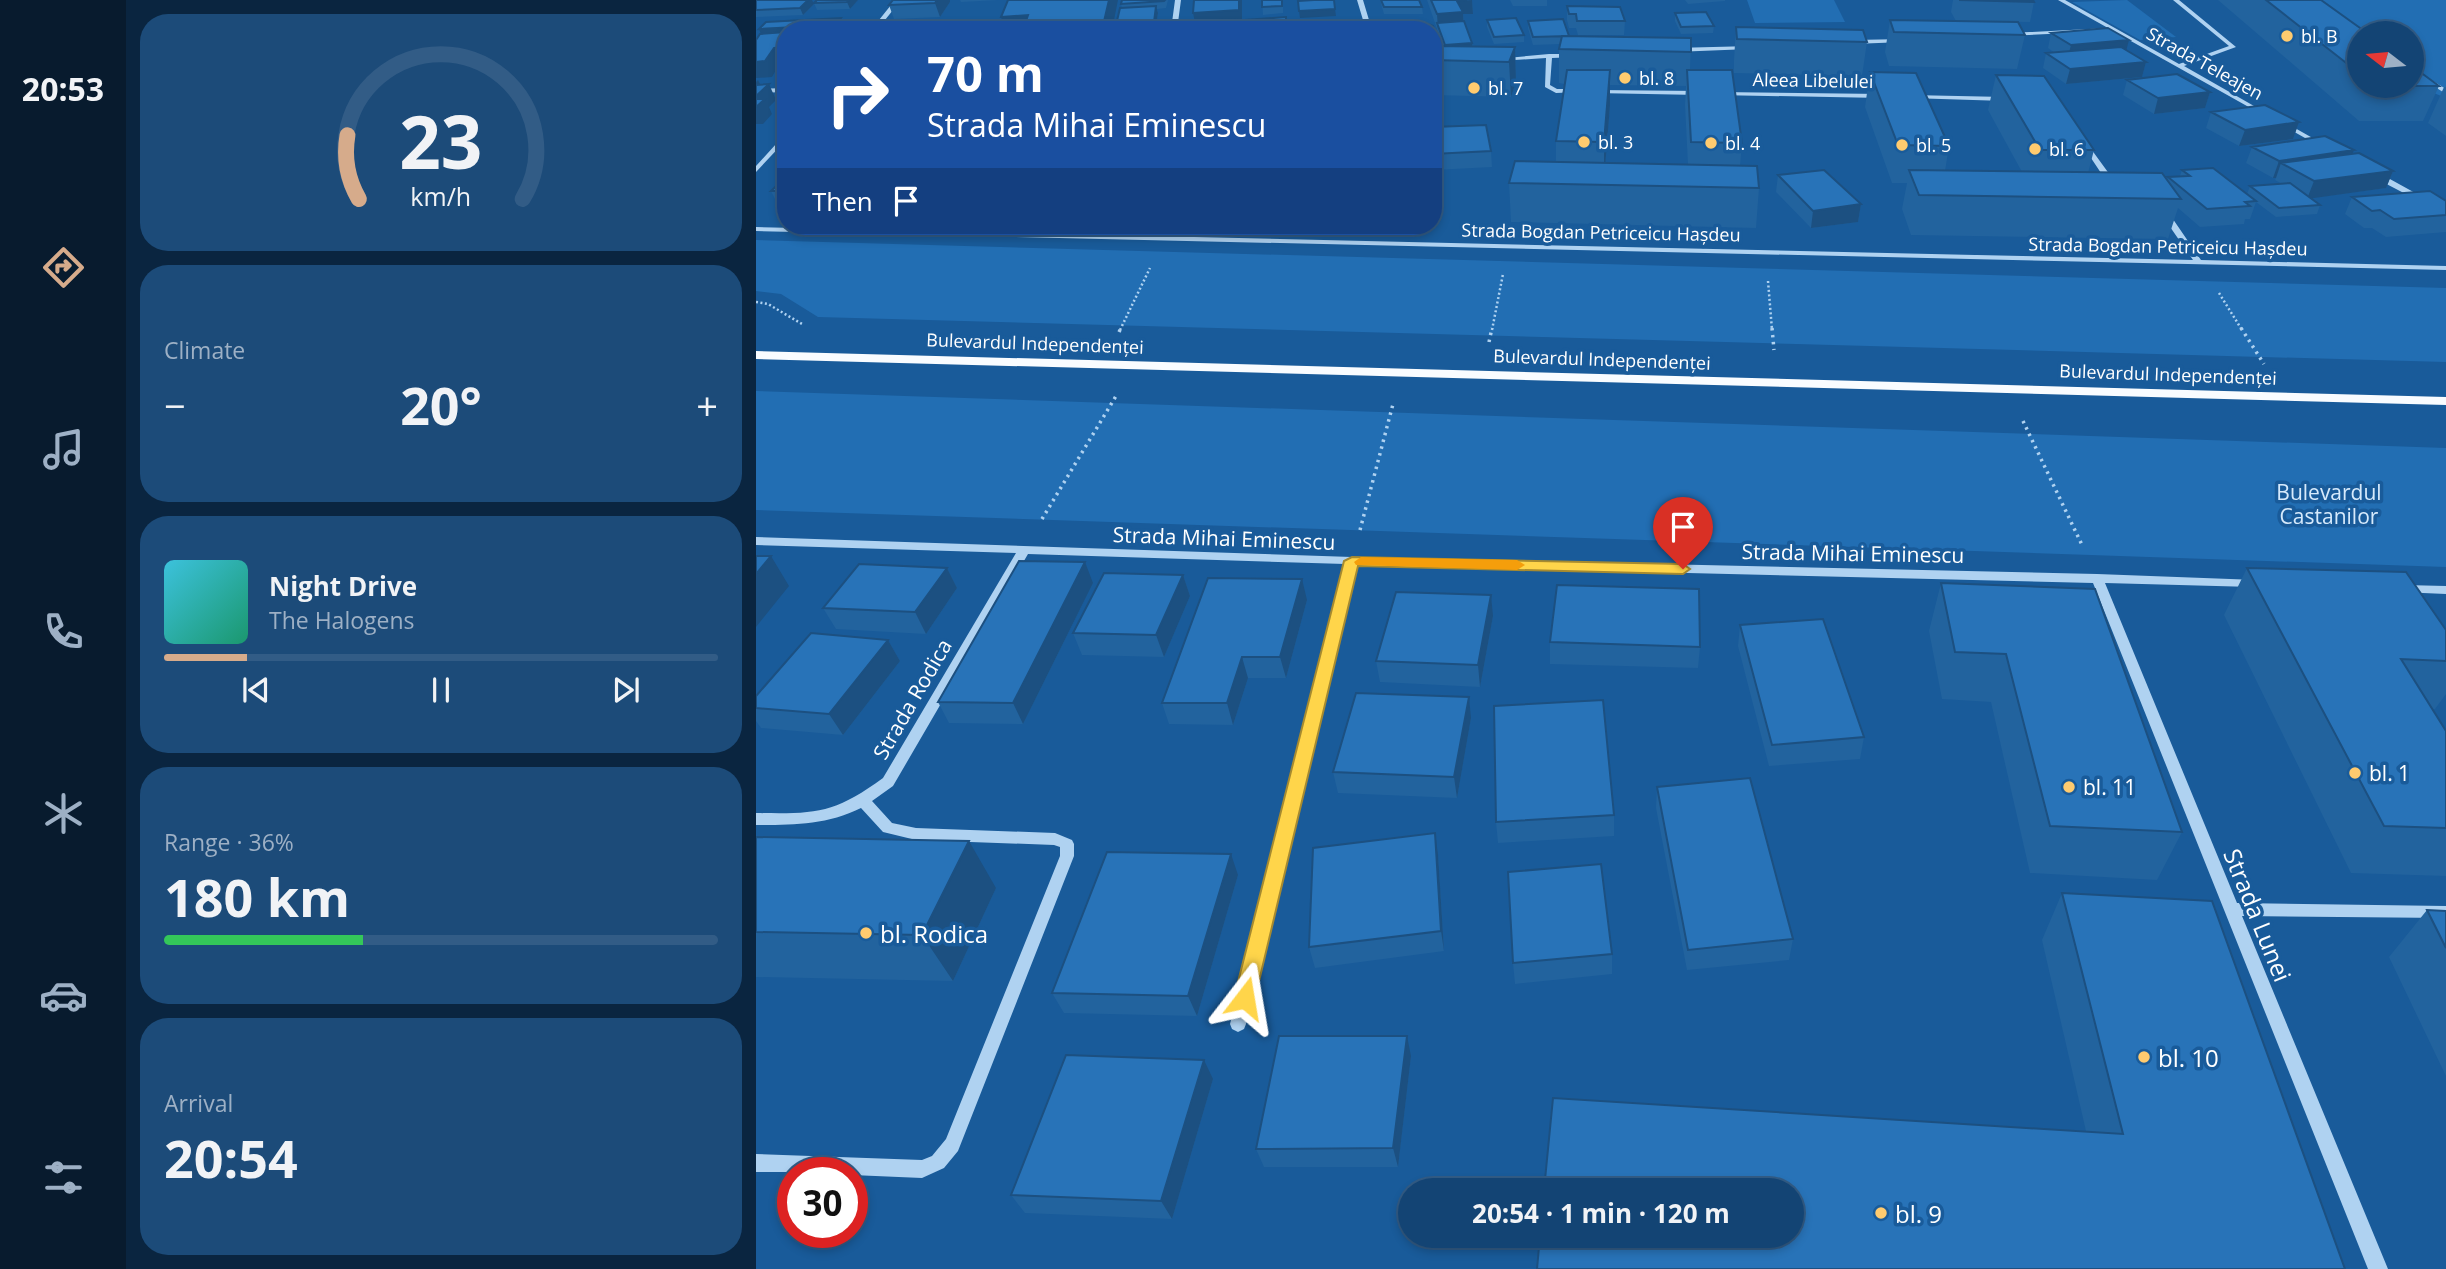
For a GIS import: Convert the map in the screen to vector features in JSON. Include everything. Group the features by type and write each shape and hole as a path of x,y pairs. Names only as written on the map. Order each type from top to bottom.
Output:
{"main road":[{"name":"Bulevardul Independenței","path":"756,355 2446,401"}],"street":[{"path":"881,21 898,0"},
{"path":"1175,21 1178,0"},
{"path":"1360,0 1366,21"},
{"name":"Strada Teleajen","path":"2061,0 2336,153"},
{"path":"2176,0 2233,47 2178,66"},
{"path":"1996,35 2111,30"},
{"path":"1847,42 1915,39"},
{"path":"1671,51 1752,47"},
{"path":"1485,59 1589,54"},
{"name":"Aleea Libelulei","path":"1549,56 1546,86 1556,91 2021,99"},
{"path":"2424,78 2446,92"},
{"path":"756,92 777,91"},
{"path":"2078,135 2117,190"},
{"path":"756,170 777,146"},
{"path":"2373,173 2446,213"},
{"path":"2151,204 2169,216 2199,263"},
{"name":"Strada Bogdan Petriceicu Hașdeu","path":"756,229 777,230"},
{"name":"Strada Bogdan Petriceicu Hașdeu","path":"1001,235 2446,268"},
{"path":"1164,239 1165,235"},
{"name":"Strada Mihai Eminescu","path":"756,541 1352,561 2261,584"},
{"name":"Strada Rodica","path":"756,819 826,818 864,802 888,782 1024,550"},
{"path":"1238,1024 1352,561"},
{"name":"Strada Lunei","path":"2097,578 2378,1269"},
{"path":"2396,589 2446,590"},
{"path":"756,1163 922,1169 938,1162 953,1145 1068,856 1068,844 1055,839 916,834 888,828 864,802"},
{"path":"2231,909 2446,912"}],"path":[{"path":"1119,332 1164,239"},
{"path":"1489,342 1509,246"},
{"path":"1765,252 1774,350"},
{"path":"2199,263 2264,364"},
{"path":"1024,550 1115,396"},
{"path":"1352,561 1393,404"},
{"path":"2024,421 2097,578"}],"green space":[{"path":"1747,0 1834,0 1845,22 1755,23"},
{"path":"2127,0 2176,37 2140,40 2072,2"},
{"path":"2288,0 2446,0 2446,98 2424,89 2424,21 2347,21 2347,27"},
{"path":"756,240 2446,288 2446,362 818,317 781,294 756,291"},
{"name":"Bulevardul Castanilor","path":"756,391 2446,448 2446,567 756,510"}],"building":[{"path":"756,0 808,0 800,8 756,10"},
{"path":"817,0 849,0 814,3"},
{"path":"893,0 937,0 935,3 889,5"},
{"path":"1008,0 1109,0 1104,21 1026,21 1028,15 1001,17"},
{"path":"1122,0 1165,0 1121,4"},
{"path":"1194,0 1239,0 1239,10 1193,13"},
{"path":"1262,0 1282,0 1282,6 1262,7"},
{"path":"1334,0 1335,9 1299,11 1298,1"},
{"path":"1381,0 1419,0 1422,7 1384,7"},
{"path":"1431,0 1467,0 1457,1 1463,12 1437,14"},
{"path":"1959,0 2033,0 2034,2"},
{"path":"2266,0 2321,0 2350,21 2347,21 2347,64"},
{"path":"1156,6 1154,21 1117,21 1120,8"},
{"path":"1567,6 1620,7 1625,21 1577,21 1576,14 1569,14"},
{"path":"1706,12 1714,26 1681,27 1675,13"},
{"path":"1286,17 1286,21 1245,20"},
{"path":"841,18 839,21 785,21"},
{"path":"1516,18 1524,35 1494,37 1487,20"},
{"path":"1236,19 1236,21 1200,21"},
{"path":"1563,19 1569,36 1533,37 1528,21"},
{"path":"1890,20 2018,22 2025,35 1894,32"},
{"path":"777,21 777,28 759,29 766,22"},
{"path":"1464,21 1472,43 1445,45 1442,23"},
{"path":"1736,27 1863,30 1867,42 1737,39"},
{"path":"2108,28 2129,40 2071,45 2051,33"},
{"path":"777,33 777,48 765,61 756,62 756,40 760,34"},
{"path":"1562,36 1691,38 1691,52 1559,49"},
{"path":"1442,46 1515,47 1509,62 1442,60"},
{"path":"2121,47 2146,62 2070,69 2046,53"},
{"path":"1567,70 1610,70 1604,142 1556,141"},
{"path":"1687,70 1732,70 1742,143 1691,142"},
{"path":"1870,72 1916,73 1949,146 1898,145"},
{"path":"2177,74 2210,92 2158,98 2127,80"},
{"path":"1996,75 2044,76 2094,150 2040,150"},
{"path":"2424,75 2439,86 2424,86"},
{"path":"769,84 756,96 756,85"},
{"path":"756,99 765,99 756,107"},
{"path":"2265,105 2299,122 2245,130 2211,112"},
{"path":"1486,125 1491,151 1442,154 1442,127"},
{"path":"2325,136 2354,150 2279,161 2252,147"},
{"path":"2359,153 2393,171 2314,181 2281,163"},
{"path":"1515,161 1757,166 1759,188 1509,183"},
{"path":"2213,168 2256,201 2245,202 2250,206 2207,209 2168,177 2190,176 2182,170"},
{"path":"1824,170 1861,204 1813,211 1778,175"},
{"path":"1909,170 2162,173 2181,199 1919,195"},
{"path":"2290,183 2320,205 2279,208 2250,186"},
{"path":"2430,191 2446,201 2446,215 2394,219 2380,210 2372,211 2352,197"},
{"path":"756,556 771,556 756,574"},
{"path":"1019,561 1085,562 1013,703 938,702"},
{"path":"859,564 947,568 915,612 823,608"},
{"path":"2247,568 2406,572 2446,630 2446,661 2401,659 2446,731 2446,828 2384,826"},
{"path":"1104,573 1183,575 1156,635 1073,633"},
{"path":"1208,578 1302,579 1280,657 1242,657 1227,703 1162,703"},
{"path":"1941,583 2095,589 2182,832 2050,826 2006,654 1955,652"},
{"path":"1557,585 1699,589 1700,647 1550,642"},
{"path":"1396,592 1491,595 1478,665 1376,661"},
{"path":"1823,619 1864,737 1772,745 1740,625"},
{"path":"811,633 888,640 829,714 756,708 756,696"},
{"path":"1356,693 1469,697 1454,777 1333,772"},
{"path":"1603,700 1614,815 1496,822 1494,706"},
{"path":"1750,778 1793,939 1688,950 1657,787"},
{"path":"1435,833 1441,931 1309,947 1313,848"},
{"path":"756,837 969,841 922,935 756,932"},
{"path":"1107,852 1231,854 1188,996 1052,993"},
{"path":"1601,864 1612,954 1513,963 1508,872"},
{"path":"2062,893 2212,901 2345,1269 1537,1269 1539,1248 1804,1248 1804,1178 1545,1178 1553,1098 2123,1134"},
{"path":"2427,910 2446,911 2446,948"},
{"path":"1279,1036 1407,1036 1393,1148 1256,1149"},
{"path":"1066,1055 1204,1060 1161,1201 1011,1195"}],"slow traffic":[{"path":"1361,562 1517,565"}],"place":[{"name":"bl. B","path":"2287,36"},
{"name":"bl. 8","path":"1625,78"},
{"name":"bl. 7","path":"1474,88"},
{"name":"bl. 3","path":"1584,142"},
{"name":"bl. 4","path":"1711,143"},
{"name":"bl. 5","path":"1902,145"},
{"name":"bl. 6","path":"2035,149"},
{"name":"bl. 1","path":"2355,773"},
{"name":"bl. 11","path":"2069,787"},
{"name":"bl. Rodica","path":"866,933"},
{"name":"bl. 10","path":"2144,1057"},
{"name":"bl. 9","path":"1881,1213"}],"route":[{"path":"1245,998 1352,561 1683,569"}]}
